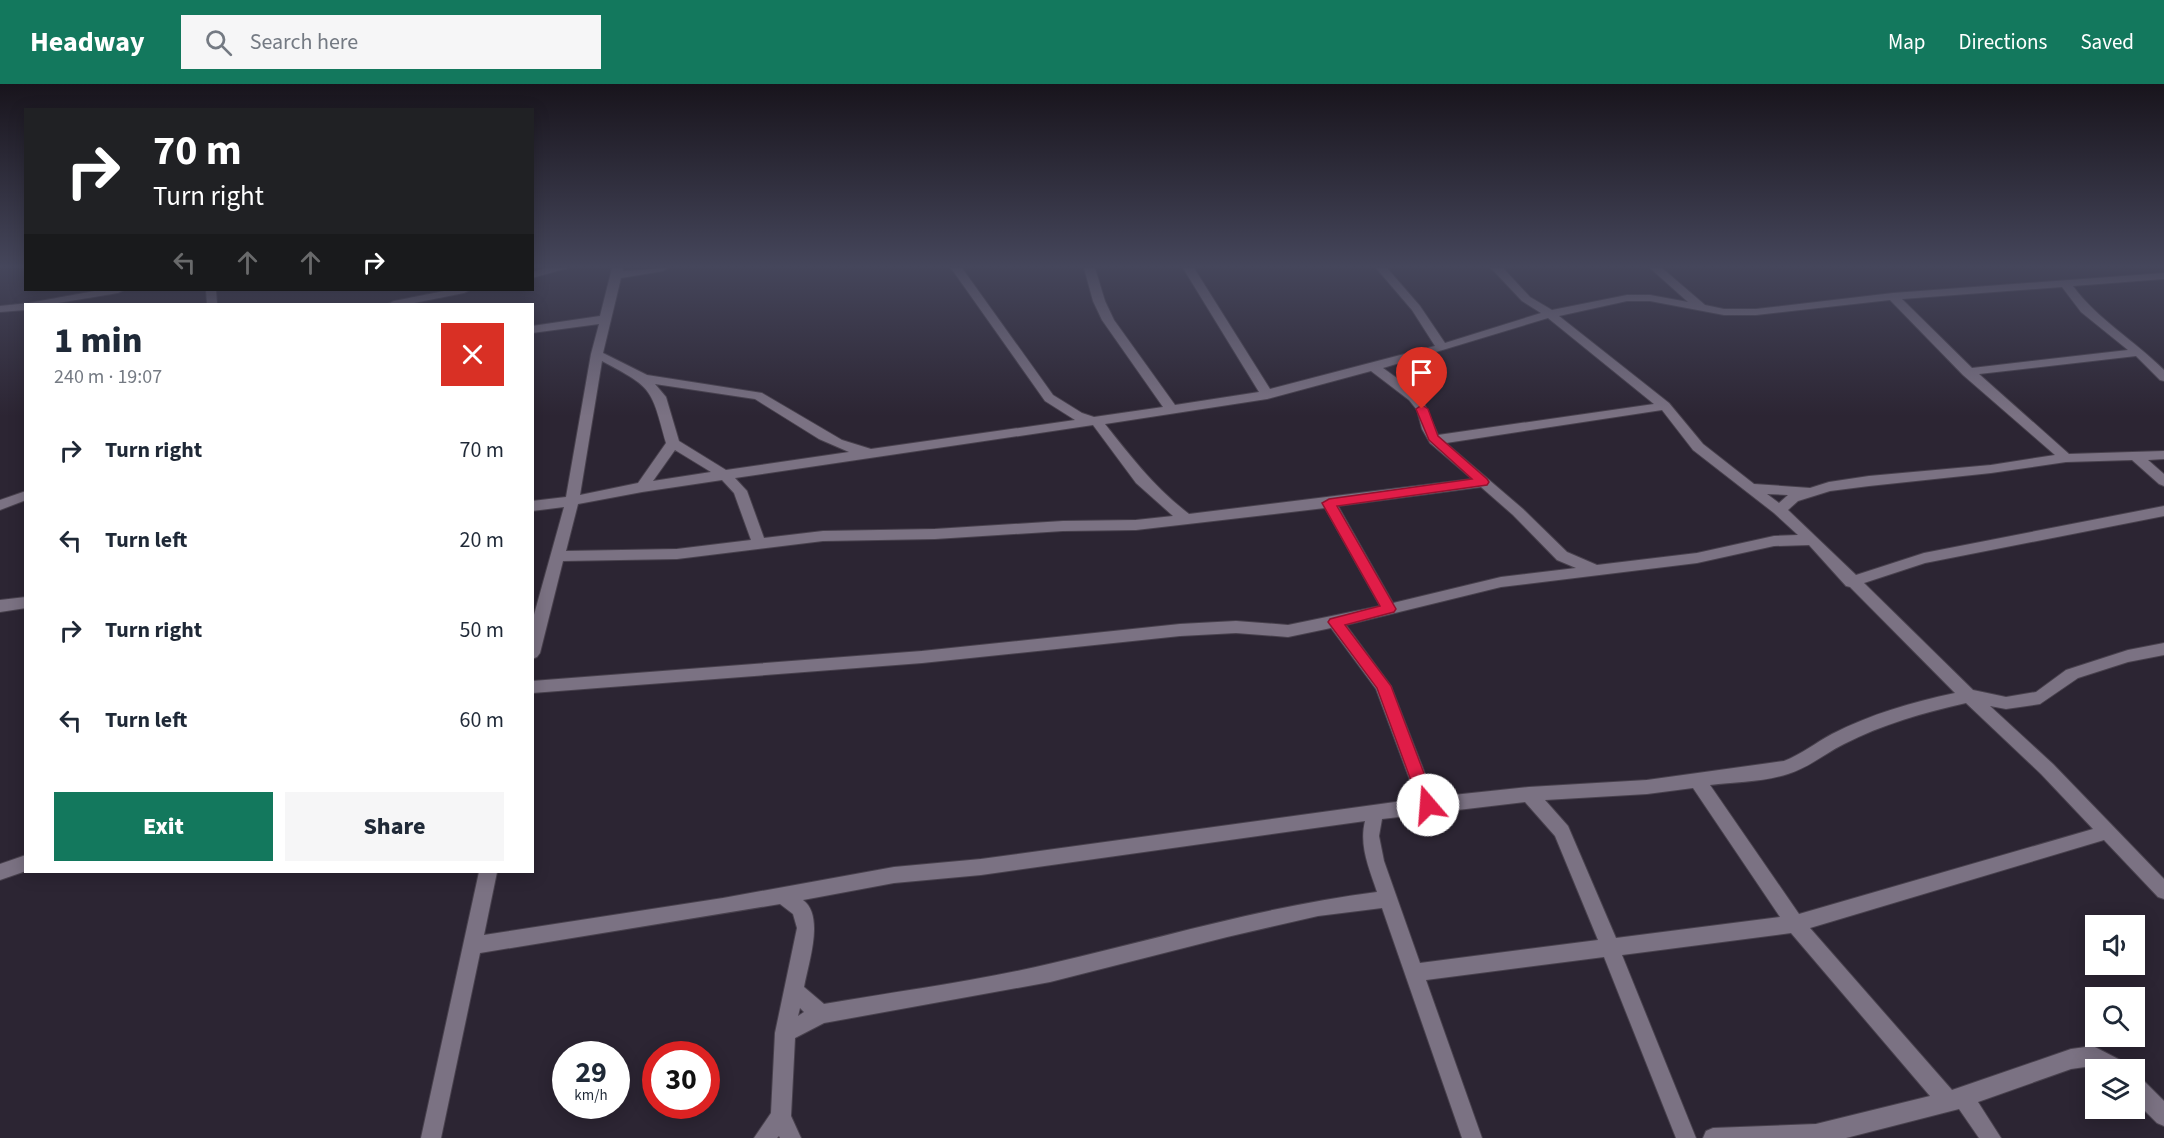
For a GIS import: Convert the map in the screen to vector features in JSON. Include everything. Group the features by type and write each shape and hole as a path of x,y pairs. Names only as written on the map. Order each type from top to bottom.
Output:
{"street":[{"path":"992,317 1050,398 1077,417 1097,422 1141,480 1161,500 1186,519"},
{"path":"1106,317 1172,410"},
{"path":"1219,317 1267,394"},
{"path":"1422,317 1442,347"},
{"path":"534,506 572,501 642,487 1097,422 1267,394 1373,367 1540,317"},
{"path":"1554,317 1665,406 1698,447 1779,510 1812,540 1851,582 1947,676 2047,769 2164,891"},
{"path":"1914,317 1967,372 2066,458"},
{"path":"2094,317 2139,352 2164,377"},
{"path":"534,330 606,319 597,354 572,501 534,646"},
{"path":"1967,372 2139,352"},
{"path":"597,354 644,378 758,396 775,403 840,445 875,453"},
{"path":"1373,367 1414,399 1422,409 1429,431 1435,440 1518,512 1562,556 1599,571"},
{"path":"644,378 660,397 673,442 726,476 743,496 759,543"},
{"path":"1435,440 1665,406"},
{"path":"642,487 673,442"},
{"path":"2134,455 2164,481"},
{"path":"1779,510 1793,498 1869,481 1991,469 2066,458 2164,455"},
{"path":"558,556 677,554 823,536 934,534 1125,525 1329,503 1483,482"},
{"path":"1749,488 1813,492"},
{"path":"0,505 24,496"},
{"path":"1329,503 1389,609"},
{"path":"1851,582 1924,558 2164,511"},
{"path":"534,687 922,657 1180,630 1236,627 1288,631 1501,582 1697,558 1774,541 1812,540"},
{"path":"0,606 24,602"},
{"path":"1335,622 1383,686 1428,805"},
{"path":"473,945 783,896 894,875 981,867 1428,805 1529,794 1647,787 1785,768 1810,758 1836,740 1882,719 1919,707 1970,696 2006,703 2040,698 2072,674 2128,656 2164,649"},
{"path":"1698,781 1795,924 1991,1138"},
{"path":"1529,794 1562,831 1596,907 1686,1138"},
{"path":"1376,813 1370,836 1387,899 1472,1138"},
{"path":"1413,973 1795,924 2107,832"},
{"path":"0,872 24,864"},
{"path":"431,1138 488,873"},
{"path":"783,896 801,909 806,928 785,1033 781,1117 791,1138"},
{"path":"785,1033 821,1014 1050,973 1227,928 1318,908 1387,899"},
{"path":"793,990 821,1014"},
{"path":"1713,1138 1817,1136 1955,1099 2071,1059 2094,1056 2099,1059"},
{"path":"2145,1096 2164,1116"},
{"path":"764,1138 781,1117"}],"route":[{"path":"1422,409 1433,438 1483,482 1329,503 1389,609 1335,622 1383,686 1428,805"}]}
